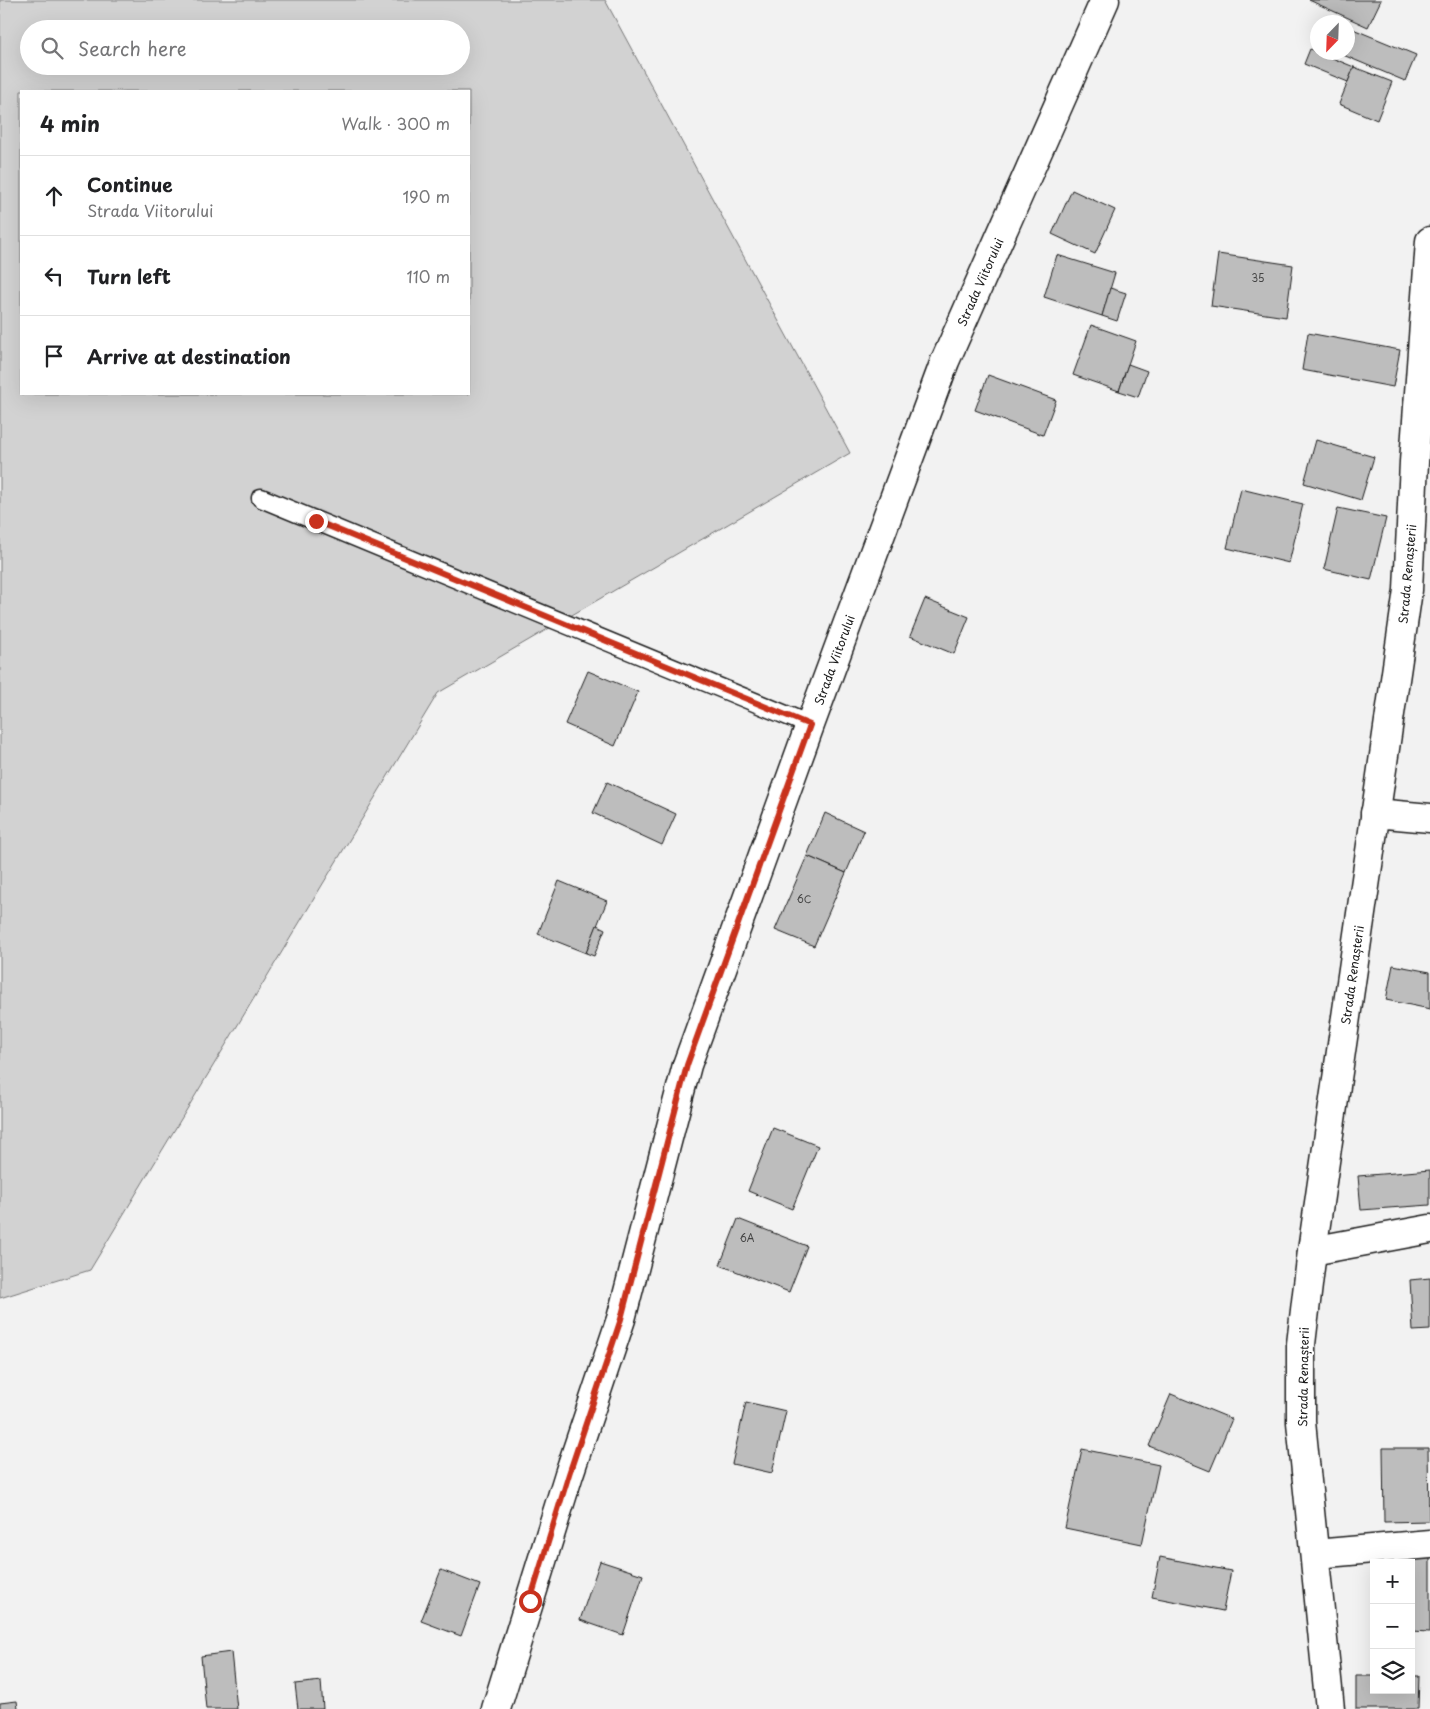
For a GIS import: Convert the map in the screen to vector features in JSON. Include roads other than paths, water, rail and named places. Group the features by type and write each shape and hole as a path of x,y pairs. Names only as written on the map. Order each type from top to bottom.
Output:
{"street":[{"name":"Strada Viitorului","path":"496,1709 569,1474 621,1319 687,1065 810,725 945,361 1105,0"},
{"name":"Strada Renașterii","path":"1330,1709 1301,1422 1301,1344 1312,1251 1408,590 1414,462 1430,241"},
{"path":"1375,813 1430,818"},
{"path":"1312,1251 1430,1229"},
{"path":"1315,1554 1430,1544"}],"lane":[{"path":"261,498 810,725"}]}
